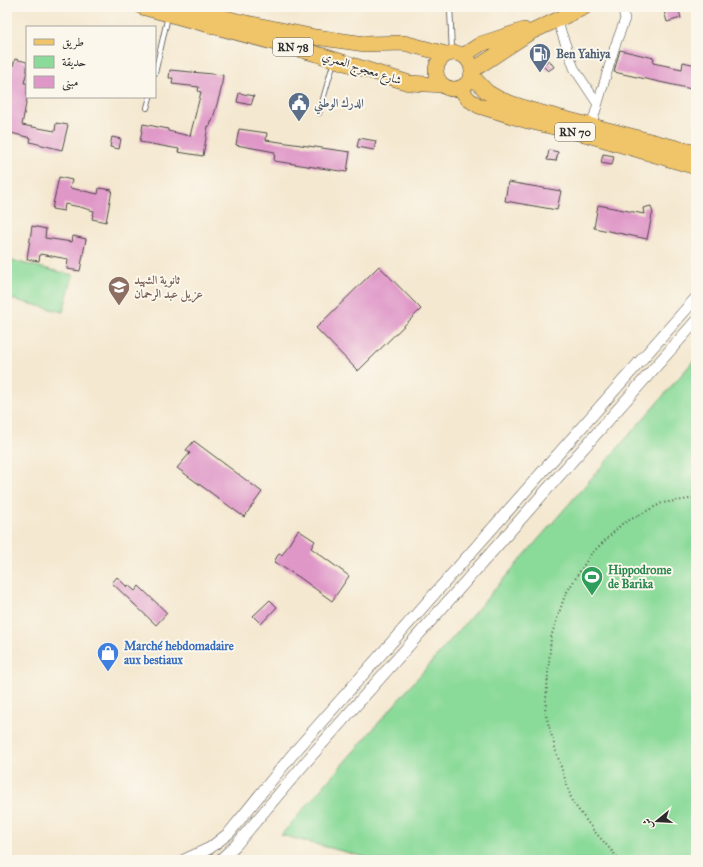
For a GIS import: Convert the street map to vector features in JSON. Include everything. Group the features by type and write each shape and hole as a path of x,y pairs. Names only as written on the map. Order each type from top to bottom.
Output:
{"main road":[{"name":"شارع معجوج العمري","path":"142,7 334,59 409,83 443,85"},
{"name":"شارع معجوج العمري","path":"185,7 237,21 315,37 365,44 404,43 454,54"},
{"path":"557,20 441,57 436,69 436,75 443,85 454,89 465,86 472,73 529,33 557,20 580,8"},
{"path":"454,54 469,59 472,64 472,73"},
{"name":"RN 70","path":"472,73 487,92 499,99 696,167"},
{"name":"RN 70","path":"460,88 468,99 479,106 528,121 589,130 696,153"}],"street":[{"path":"589,130 625,19 622,7"},
{"path":"557,20 574,68 597,103"},
{"path":"184,860 210,848 228,833 292,755 696,298"},
{"path":"220,860 236,845 310,757 696,321"}],"lane":[{"path":"450,7 454,54"},
{"path":"156,68 168,14"},
{"path":"319,113 334,59"},
{"path":"147,108 150,98"}],"path":[{"path":"620,860 594,831 572,801 556,751 545,712 551,637 565,595 591,554 622,524 662,503 696,498"}],"green space":[{"path":"9,260 73,275 63,312 7,298 7,267"},
{"name":"Hippodrome de Barika","path":"696,358 696,860 376,860 281,835"}],"building":[{"path":"663,7 678,7 681,18 667,22"},
{"path":"620,50 654,58 653,63 682,69 683,62 696,65 696,90 614,72"},
{"path":"15,59 26,62 26,75 24,83 26,83 27,98 22,125 55,131 56,123 68,125 62,150 30,142 31,138 7,132 7,114 10,99 7,99 7,87"},
{"path":"549,60 554,67 548,71 542,65"},
{"path":"170,70 223,75 221,90 212,122 210,126 208,126 203,156 178,152 179,149 140,142 143,124 168,129 168,131 190,136 201,92 198,91 199,87 172,84 173,78 169,78"},
{"path":"239,93 254,96 251,105 237,102"},
{"path":"239,129 267,133 266,140 350,152 347,172 274,161 275,152 236,145"},
{"path":"112,137 121,139 119,149 110,147"},
{"path":"359,138 376,141 374,150 357,147"},
{"path":"549,150 558,152 556,161 547,160"},
{"path":"603,154 614,156 612,165 601,163"},
{"path":"59,177 72,180 70,188 98,194 99,188 112,190 106,222 92,219 94,211 80,207 65,204 64,211 52,209"},
{"path":"508,182 561,191 557,210 505,201"},
{"path":"598,205 644,214 643,208 651,206 653,214 647,239 594,228"},
{"path":"32,226 46,229 45,238 72,242 73,236 86,239 80,271 67,269 68,259 40,254 39,261 27,259"},
{"path":"379,266 421,309 358,371 316,328"},
{"path":"194,441 262,492 244,517 177,468 190,453 186,450"},
{"path":"298,530 315,541 311,548 349,576 332,601 299,577 274,562 279,553 282,555"},
{"path":"117,577 127,587 128,585 135,591 139,586 167,613 156,625 112,583"},
{"path":"270,600 277,607 261,624 253,616"}],"place":[{"name":"Ben Yahiya","path":"540,74"},
{"name":"الدرك الوطني","path":"299,122"},
{"name":"ثانوية الشهيد عزيل عبد الرحمان","path":"119,306"},
{"name":"Hippodrome de Barika","path":"592,596"},
{"name":"Marché hebdomadaire aux bestiaux","path":"108,672"}]}
